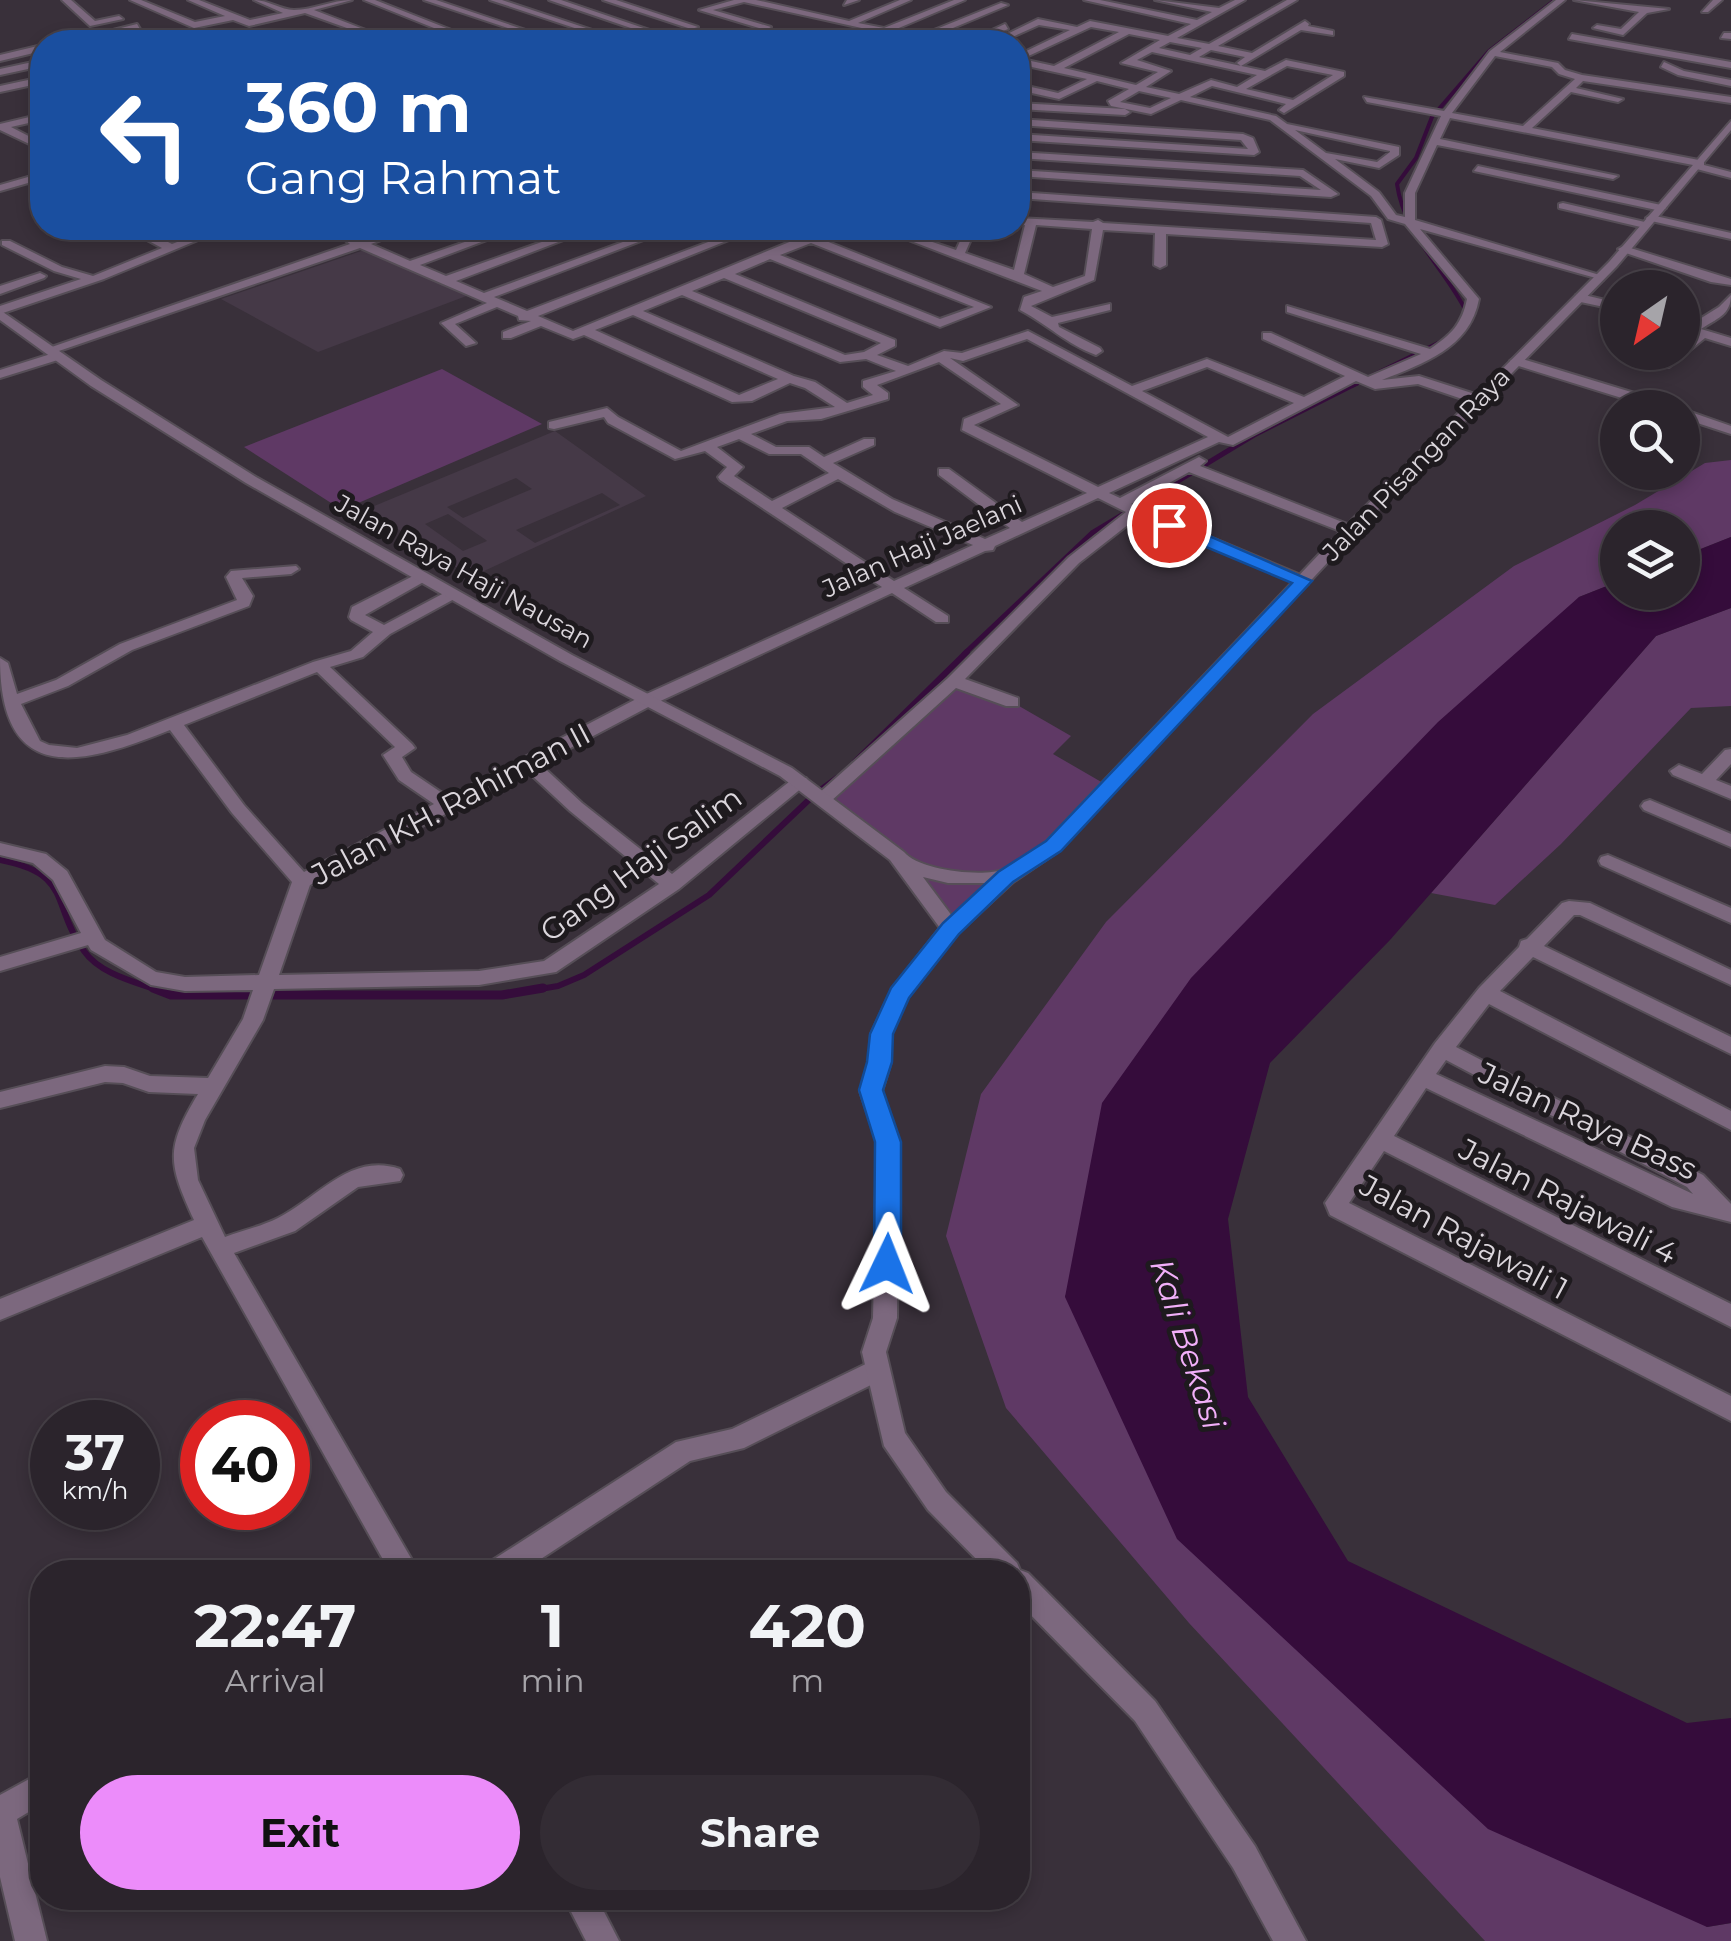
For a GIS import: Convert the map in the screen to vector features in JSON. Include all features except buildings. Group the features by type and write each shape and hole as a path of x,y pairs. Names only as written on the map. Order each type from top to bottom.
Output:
{"street":[{"path":"69,0 94,8"},
{"path":"69,0 93,24 122,18 108,12"},
{"path":"134,0 194,26 234,17"},
{"path":"192,0 252,23 348,0"},
{"path":"258,0 292,14"},
{"path":"368,0 443,30"},
{"path":"428,0 518,30"},
{"path":"494,0 586,30"},
{"path":"553,0 645,30"},
{"path":"495,23 580,0"},
{"path":"607,0 694,27 684,30"},
{"path":"759,30 767,26 703,10 744,0 878,30"},
{"path":"784,8 804,0"},
{"path":"867,0 894,6"},
{"path":"850,24 907,0"},
{"path":"893,30 961,0"},
{"path":"1088,0 1198,23"},
{"path":"1159,0 1220,12"},
{"path":"1030,89 1059,96 1239,0 1300,12"},
{"path":"1192,58 1293,0"},
{"path":"1370,381 1464,332 1473,299 1410,224 1410,193 1445,116 1461,101 1481,68 1493,53 1561,0"},
{"path":"1578,0 1609,2 1645,11 1665,9"},
{"path":"1705,10 1718,0"},
{"path":"1578,31 1609,2"},
{"path":"388,8 404,4"},
{"path":"943,30 1004,4"},
{"path":"308,11 360,30"},
{"path":"1562,29 1615,38 1645,11"},
{"path":"998,30 1040,12"},
{"path":"1021,30 1038,22 1076,29"},
{"path":"1030,54 1090,24 1210,47 1282,55"},
{"path":"1532,24 1547,27"},
{"path":"1268,72 1241,63 1302,26 1330,33"},
{"path":"127,30 137,28"},
{"path":"1030,81 1130,30"},
{"path":"1578,31 1731,65"},
{"path":"1280,38 1294,41"},
{"path":"1152,49 1268,72"},
{"path":"0,58 30,51"},
{"path":"1493,53 1555,65 1562,72 1581,78 1731,100"},
{"path":"1129,61 1166,71 1110,102 1150,111 1211,83 1240,88 1289,63 1341,74 1273,118 1245,131 1196,121"},
{"path":"1030,63 1273,118 1375,194 1392,216 1599,278"},
{"path":"0,72 30,65"},
{"path":"1664,65 1681,73 1731,83"},
{"path":"1481,68 1493,70"},
{"path":"1192,76 1292,103"},
{"path":"1522,131 1581,78"},
{"path":"0,89 30,83"},
{"path":"1567,89 1618,100"},
{"path":"1367,100 1699,164 1731,175"},
{"path":"1030,107 1150,114"},
{"path":"1210,114 1223,108"},
{"path":"1077,200 1088,178 1089,159 1102,127 1104,110"},
{"path":"2,127 30,120"},
{"path":"1030,123 1243,137 1250,140 1254,152 1030,138"},
{"path":"1285,125 1395,152 1380,165 1322,154"},
{"path":"2,127 30,142"},
{"name":"Jalan Pisangan Raya","path":"995,1560 937,1501 893,1438 876,1370 874,1352 885,1318 889,1172 888,1142 871,1090 880,1062 882,1034 899,994 998,877 1053,846 1110,787 1118,772 1350,530 1580,298 1729,128"},
{"path":"1433,140 1614,176"},
{"path":"1030,156 1303,173 1333,194 1030,174"},
{"path":"1478,169 1731,236"},
{"path":"0,188 30,179"},
{"path":"1375,194 1410,193"},
{"path":"1030,196 1373,220 1380,223 1382,244 1098,224 1031,222 1030,226"},
{"path":"1563,206 1652,217"},
{"path":"1098,224 1090,278 1024,305 1051,320 1106,307"},
{"path":"1160,228 1160,265"},
{"path":"155,240 169,247"},
{"path":"0,312 189,240"},
{"path":"0,374 49,350 360,240"},
{"path":"355,242 363,240"},
{"path":"408,266 481,240"},
{"path":"444,282 558,240"},
{"path":"470,343 446,324 487,301 640,240"},
{"path":"523,317 723,240"},
{"path":"355,242 569,335 803,240"},
{"path":"769,255 940,324 985,306 813,240"},
{"path":"925,240 1052,291"},
{"path":"959,255 965,240"},
{"path":"1018,275 1027,240"},
{"path":"6,243 58,269 92,279"},
{"path":"1624,249 1731,282"},
{"path":"682,291 844,359 867,355 891,343 724,274"},
{"path":"0,290 40,276"},
{"path":"1580,298 1600,303"},
{"path":"1700,325 1728,308"},
{"path":"1291,309 1430,353"},
{"path":"633,310 790,379 810,384 844,407"},
{"name":"Jalan Raya Haji Nausan","path":"0,312 49,350 251,480 451,594 800,782 905,866 951,928"},
{"path":"1051,320 1054,330 1096,351"},
{"path":"507,336 536,323"},
{"path":"586,330 736,399 790,379"},
{"path":"1700,332 1731,342"},
{"path":"554,426 607,412 613,420 680,456 785,417 821,415 883,396 869,383 940,357 950,354 963,358 1028,335 1218,444"},
{"path":"1267,336 1354,377 1380,385 1419,380 1478,400"},
{"path":"867,355 908,370"},
{"path":"940,357 1010,401 1011,405 967,427 1128,507 1303,581"},
{"path":"1516,361 1610,390"},
{"path":"1130,392 1207,364 1304,402"},
{"path":"824,798 954,680 1128,507 1197,470 1218,444 1354,377"},
{"path":"1700,419 1731,430"},
{"path":"739,433 774,451 804,450 836,475 924,520 962,530 988,547"},
{"path":"824,462 868,442"},
{"name":"Jalan Haji Jaelani","path":"648,700 894,585 988,547 1094,491 1218,444"},
{"path":"707,446 736,468 724,477 942,619"},
{"path":"1197,470 1350,530"},
{"path":"944,472 1023,530"},
{"path":"770,508 836,475"},
{"path":"11,702 62,683 126,646 244,603 236,574 291,569"},
{"path":"384,631 358,617 358,610 422,578"},
{"path":"0,663 11,702 33,744 61,753 133,740 319,665 357,654 384,631 451,594"},
{"path":"319,665 406,748 392,755 405,776 449,806"},
{"path":"954,680 1012,702"},
{"name":"Jalan KH. Rahiman II","path":"398,1560 219,1249 186,1180 183,1148 257,1010 302,881 648,700"},
{"path":"173,722 238,808 302,881"},
{"path":"1704,782 1731,754"},
{"path":"528,762 576,808 672,884"},
{"path":"1680,771 1731,793"},
{"name":"Gang Haji Salim","path":"94,936 98,946 151,978 185,984 480,978 542,969 672,884 800,782"},
{"path":"1650,806 1731,842"},
{"path":"0,849 39,858 60,876 94,936 0,964"},
{"path":"1608,861 1731,916"},
{"name":"Jalan Raya Haji Nausan","path":"905,866 948,877 998,877"},
{"name":"Jalan Raya Bass","path":"1442,1050 1528,946 1569,908 1583,908 1731,978"},
{"path":"1528,946 1731,1046"},
{"path":"1486,993 1731,1121"},
{"path":"1442,1050 1695,1181 1725,1210"},
{"name":"Jalan Rajawali 1","path":"1442,1050 1338,1196 1338,1208 1731,1409"},
{"path":"0,1100 105,1074 124,1075 149,1084 213,1086"},
{"name":"Jalan Raya Bass","path":"1422,1077 1680,1200 1725,1210"},
{"name":"Jalan Rajawali 4","path":"1378,1138 1731,1316"},
{"path":"219,1249 288,1224 353,1178 392,1174"},
{"path":"0,1310 207,1225"},
{"path":"516,1560 685,1450 735,1440 876,1370"},
{"path":"1030,1594 1144,1711 1244,1858 1290,1941"},
{"path":"30,1794 0,1812 31,1941"},
{"path":"586,1910 603,1941"}],"shaded area":[{"path":"370,248 469,295 318,352 221,299"},
{"path":"442,369 542,424 342,510 244,447"},
{"path":"555,431 646,496 471,577 367,509","holes":["516,478 532,489 463,518 447,507","602,493 620,505 535,543 516,530","448,514 487,541 463,551 425,524"]},
{"path":"1731,460 1731,537 1700,549 1700,510 1625,510 1660,490 1700,490 1700,466"},
{"path":"1600,523 1600,589 1579,597 1065,1296 1707,1927 1731,1923 1731,1941 1485,1941 1189,1623 1006,1408 946,1236 981,1094 1106,922 1313,714 1514,566"},
{"path":"1731,608 1731,706 1691,708 1561,844 1495,905 1431,893 1656,636"},
{"path":"954,681 1012,702 1071,736 1053,754 1110,787 951,928 905,866 824,798"}],"water":[{"name":"Kali Bekasi","path":"1731,537 1731,608 1656,636 1390,940 1270,1063 1228,1219 1248,1397 1348,1561 1687,1723 1731,1718 1731,1923 1707,1927 1488,1829 1177,1539 1065,1297 1102,1103 1191,978 1438,722 1579,597 1600,589 1600,610 1700,610 1700,549"}],"waterway":[{"path":"1464,317 1466,311 1457,295 1408,219 1397,184 1416,158 1432,117 1489,51 1555,0"},
{"path":"1371,376 1442,341"},
{"path":"964,654 1092,533 1254,435 1357,383"},
{"path":"1352,386 1358,383"},
{"path":"855,762 967,652"},
{"path":"528,991 558,986 584,975 709,895 815,794 837,778"},
{"path":"0,860 39,873 50,882 74,934 99,966 160,991"},
{"path":"153,988 171,995 502,995 543,988"}],"route":[{"path":"887,1264 888,1142 871,1090 880,1062 882,1034 899,994 951,928 1006,877 1053,846 1110,787 1118,772 1225,666 1303,581 1169,525"}]}
